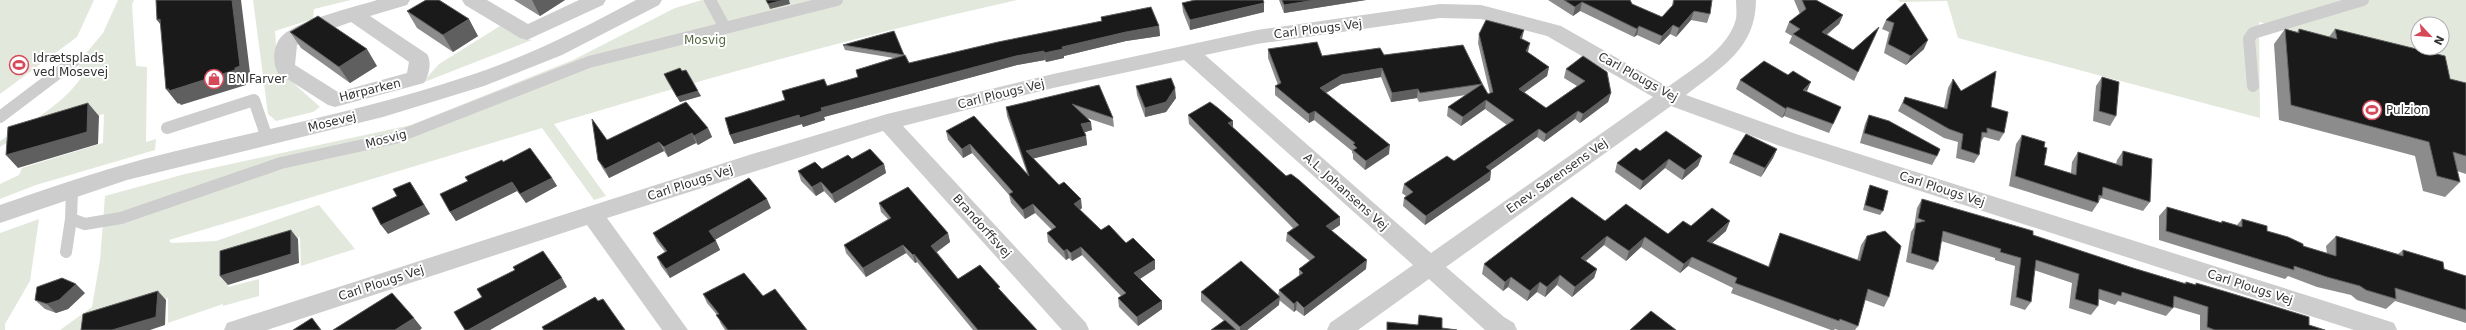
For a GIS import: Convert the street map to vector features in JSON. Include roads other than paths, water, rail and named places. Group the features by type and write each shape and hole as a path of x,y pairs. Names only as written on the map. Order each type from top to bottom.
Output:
{"street":[{"name":"Hørparken","path":"355,15 420,58 417,78 336,100 285,68 285,48 290,40 306,32 355,15 400,0"},
{"path":"472,0 527,34 596,0"},
{"name":"Mosevej","path":"0,214 143,168 267,138 442,92 521,65 584,37 652,0"},
{"name":"Enev. Sørensens Vej","path":"1339,330 1669,97 1724,54 1739,36 1746,18 1746,0"},
{"name":"Carl Plougs Vej","path":"236,330 591,214 757,161 887,122 1053,81 1257,37 1440,11 1482,12 1554,31 1669,97 1795,142 2340,323 2385,330"},
{"name":"A.L. Johansens Vej","path":"1188,52 1495,324 1505,330"},
{"name":"Brandorffsvej","path":"887,122 1077,330"},
{"path":"591,214 676,330"}],"lane":[{"path":"710,0 725,28"},
{"name":"Mosvig","path":"71,219 85,224 121,218 281,163 395,138 438,123 588,62 837,0"},
{"path":"2253,86 2248,39 2253,33 2363,0"},
{"path":"0,117 74,62"},
{"path":"167,128 254,100 267,138"},
{"path":"66,252 71,219 72,190"}],"place":[{"name":"Idrætsplads ved Mosevej","path":"19,65"},
{"name":"BN Farver","path":"214,79"},
{"name":"Pulzion","path":"2372,110"}]}
